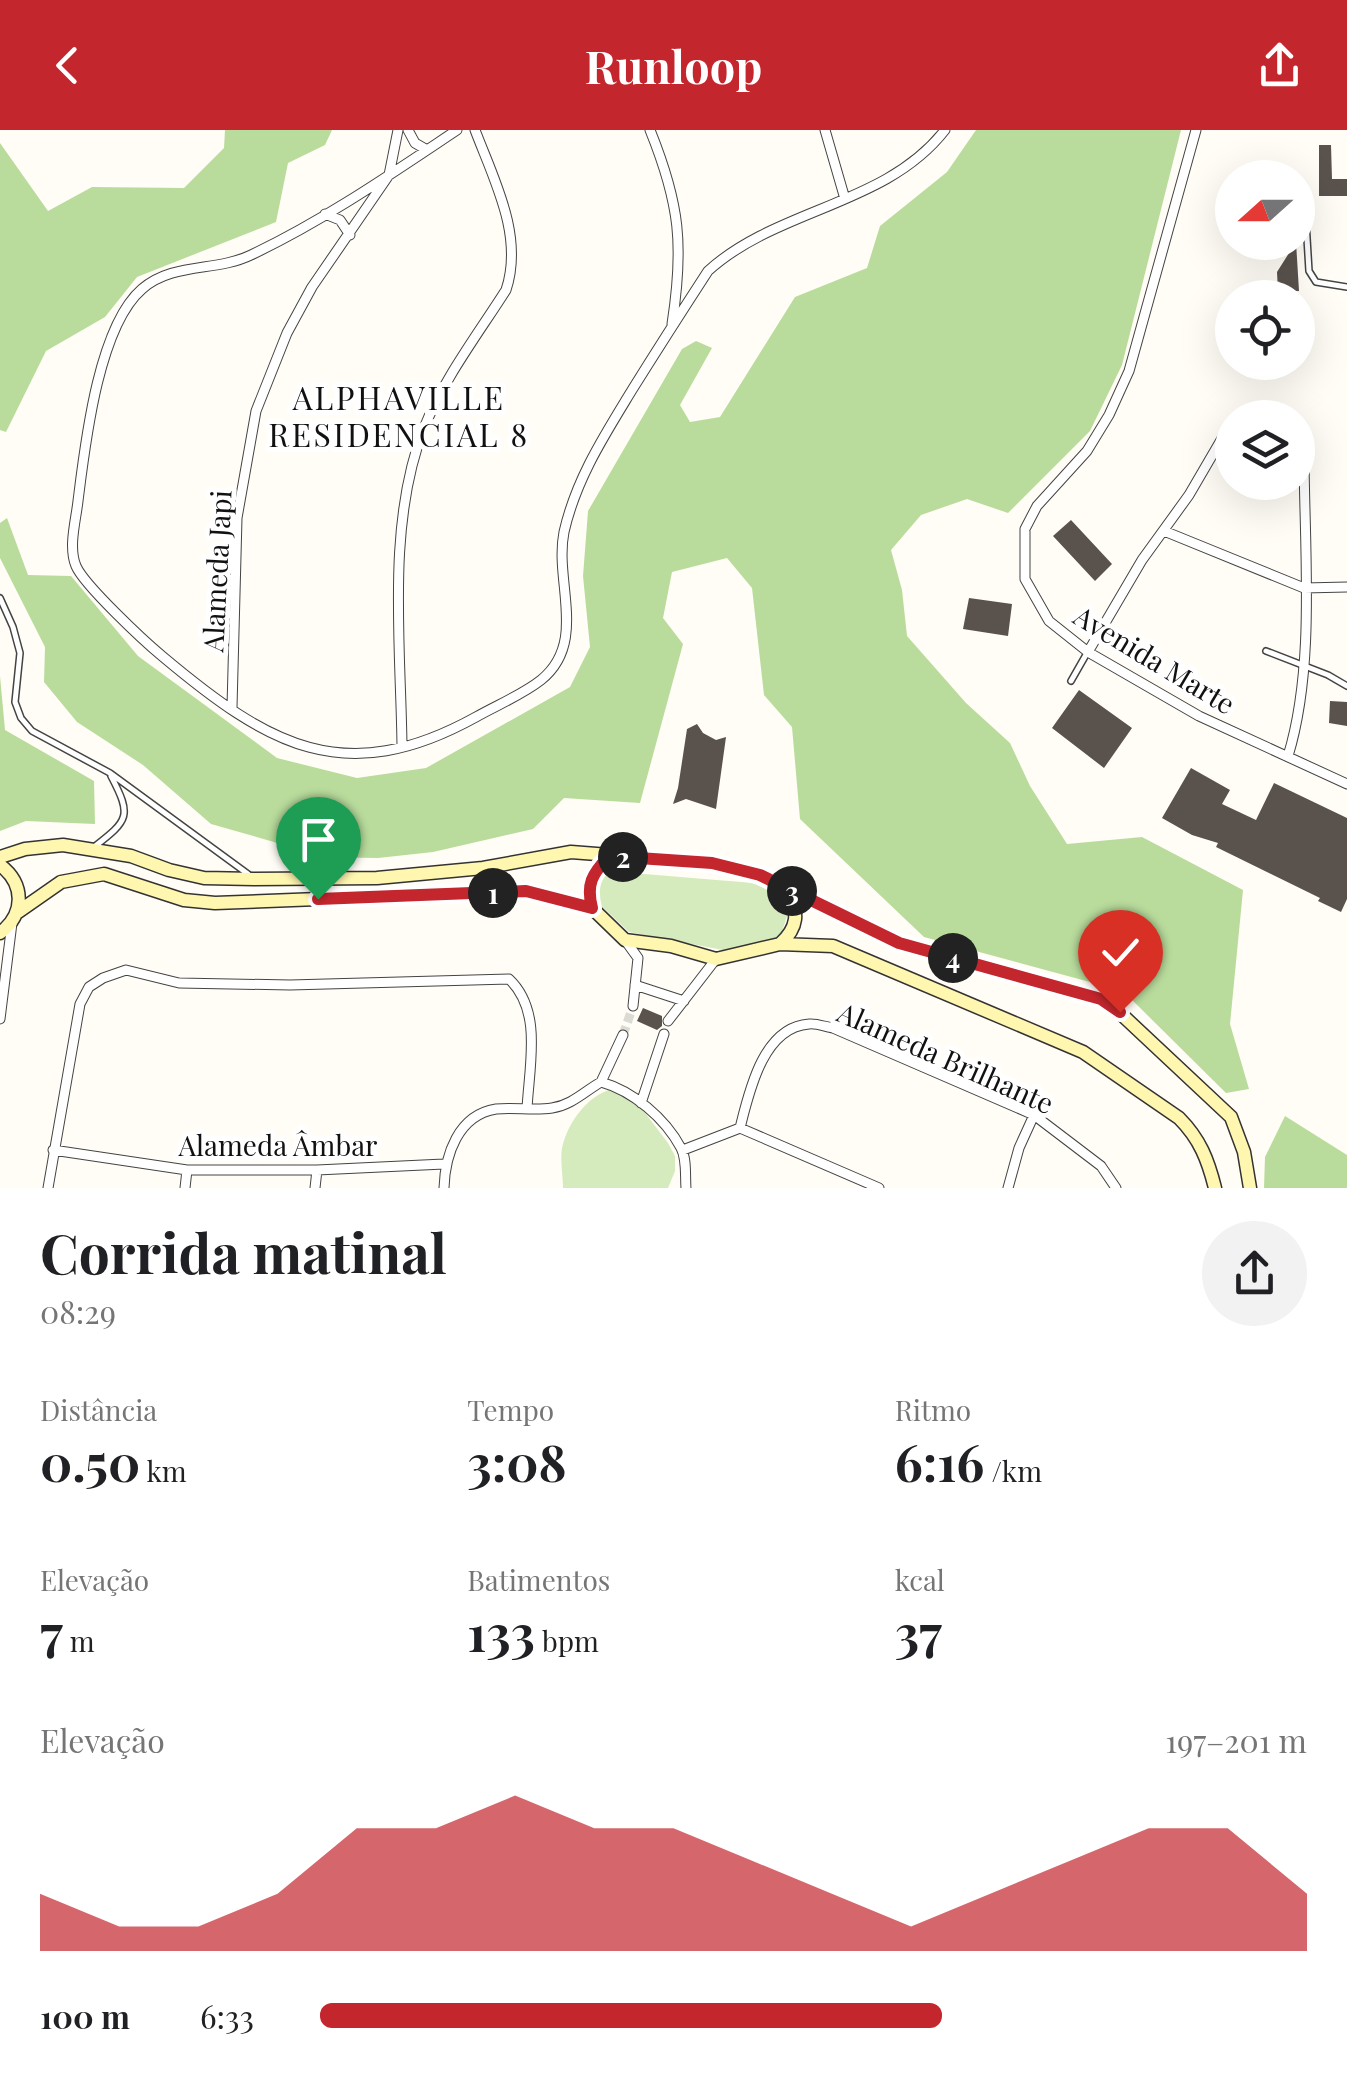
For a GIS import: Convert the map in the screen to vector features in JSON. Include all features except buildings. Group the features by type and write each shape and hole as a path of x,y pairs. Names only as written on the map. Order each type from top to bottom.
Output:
{"street":[{"path":"389,175 398,130"},
{"path":"408,130 415,143 427,150"},
{"path":"457,130 325,214 246,258 226,266 176,272 142,289 124,310 102,366 86,439 73,549 76,568 142,638 196,684 278,736 318,751 354,756 434,738 539,682 554,667 568,636 560,574 562,545 580,476 708,272 729,252 904,170 945,130"},
{"path":"402,747 400,540 414,463 424,427 506,290 511,274 511,232 475,130"},
{"path":"650,130 675,201 679,234 680,272 671,327"},
{"path":"826,130 845,199"},
{"name":"Avenida Marte","path":"1196,130 1129,371 1110,416 1036,506 1026,529 1026,579 1049,621 1088,652 1200,716 1347,784"},
{"name":"Alameda Japi","path":"232,707 237,518 256,411 287,333 312,287 389,175"},
{"path":"325,214 340,220 350,235"},
{"path":"1088,652 1142,560 1215,450"},
{"path":"1288,756 1300,711 1304,666 1304,500"},
{"path":"1164,532 1304,588 1347,587"},
{"path":"0,857 50,845 91,848 204,878 254,879 377,878 483,868 572,852 731,866 760,875 899,943 1101,999 1120,1012 1230,1116 1244,1152 1250,1188"},
{"path":"592,908 588,884 593,872 609,856"},
{"path":"0,865 18,887 0,1019"},
{"path":"0,933 61,882 104,874 184,900 215,903 526,891 592,908 626,940 638,958 633,1006"},
{"path":"780,944 796,924 790,890"},
{"path":"626,940 671,946 716,959 780,944 833,946 1083,1052 1192,1131 1209,1163 1215,1188"},
{"path":"668,1021 716,959"},
{"path":"48,1188 80,1004 89,987 126,970 197,984 290,986 509,979 525,997 530,1014 528,1109"},
{"path":"636,984 684,1001"},
{"name":"Alameda Brilhante","path":"740,1128 765,1055 784,1032 809,1024 833,1028 1034,1115 1101,1166 1116,1188"},
{"path":"641,1103 664,1034"},
{"path":"444,1188 444,1164 464,1125 494,1110 562,1106 599,1083 623,1036"},
{"path":"599,1083 626,1091 662,1123 683,1150 686,1188"},
{"path":"1008,1188 1019,1148 1034,1115"},
{"path":"683,1150 740,1128 880,1188"},
{"name":"Alameda Âmbar","path":"54,1150 187,1170 317,1170 444,1164"},
{"path":"185,1188 187,1170"},
{"path":"315,1188 317,1170"},
{"path":"676,1188 686,1175"}],"lane":[{"path":"1308,260 1316,282 1347,287"},
{"path":"0,598 20,653 15,702 20,718 32,731 110,773 254,879"},
{"path":"1266,651 1347,686"},
{"path":"1071,681 1088,652"},
{"path":"91,848 125,818 127,805 110,773"}],"green space":[{"path":"225,130 332,130 325,145 288,163 276,222 137,277 105,317 46,351 6,432 0,430 0,143 48,211 92,187 184,188 224,148"},
{"path":"976,130 1181,130 1122,365 1090,431 1008,513 967,499 921,515 891,550 902,590 907,636 966,703 1010,743 1030,786 1067,844 1142,837 1243,890 1230,1024 1249,1089 1226,1093 1123,991 924,937 800,819 792,727 764,695 752,588 727,558 672,572 663,618 683,644 640,803 564,798 533,829 433,852 378,858 308,857 274,842 211,824 143,765 77,722 44,682 45,647 0,558 0,523 7,518 28,575 71,576 138,656 277,758 357,778 426,768 570,687 590,647 583,576 588,511 682,349 696,341 712,348 680,405 690,422 720,417 795,297 867,268 880,226 947,172"},
{"path":"0,676 5,730 94,781 95,824 26,821 0,831"},
{"path":"608,871 753,883 786,899 787,916 780,938 723,950 629,932 594,899 595,887"},
{"path":"612,1089 633,1097 668,1143 675,1156 675,1171 668,1188 563,1188 561,1153 569,1129 587,1104"},
{"path":"1285,1116 1347,1155 1347,1188 1264,1188 1265,1157"}],"tunnel":[{"path":"623,1035 633,1006"}],"district":[{"name":"ALPHAVILLE RESIDENCIAL 8","path":"399,414"}],"route":[{"path":"318,899 526,891 592,908 588,884 593,872 609,856 712,863 760,875 899,943 1101,999 1120,1012"}]}
